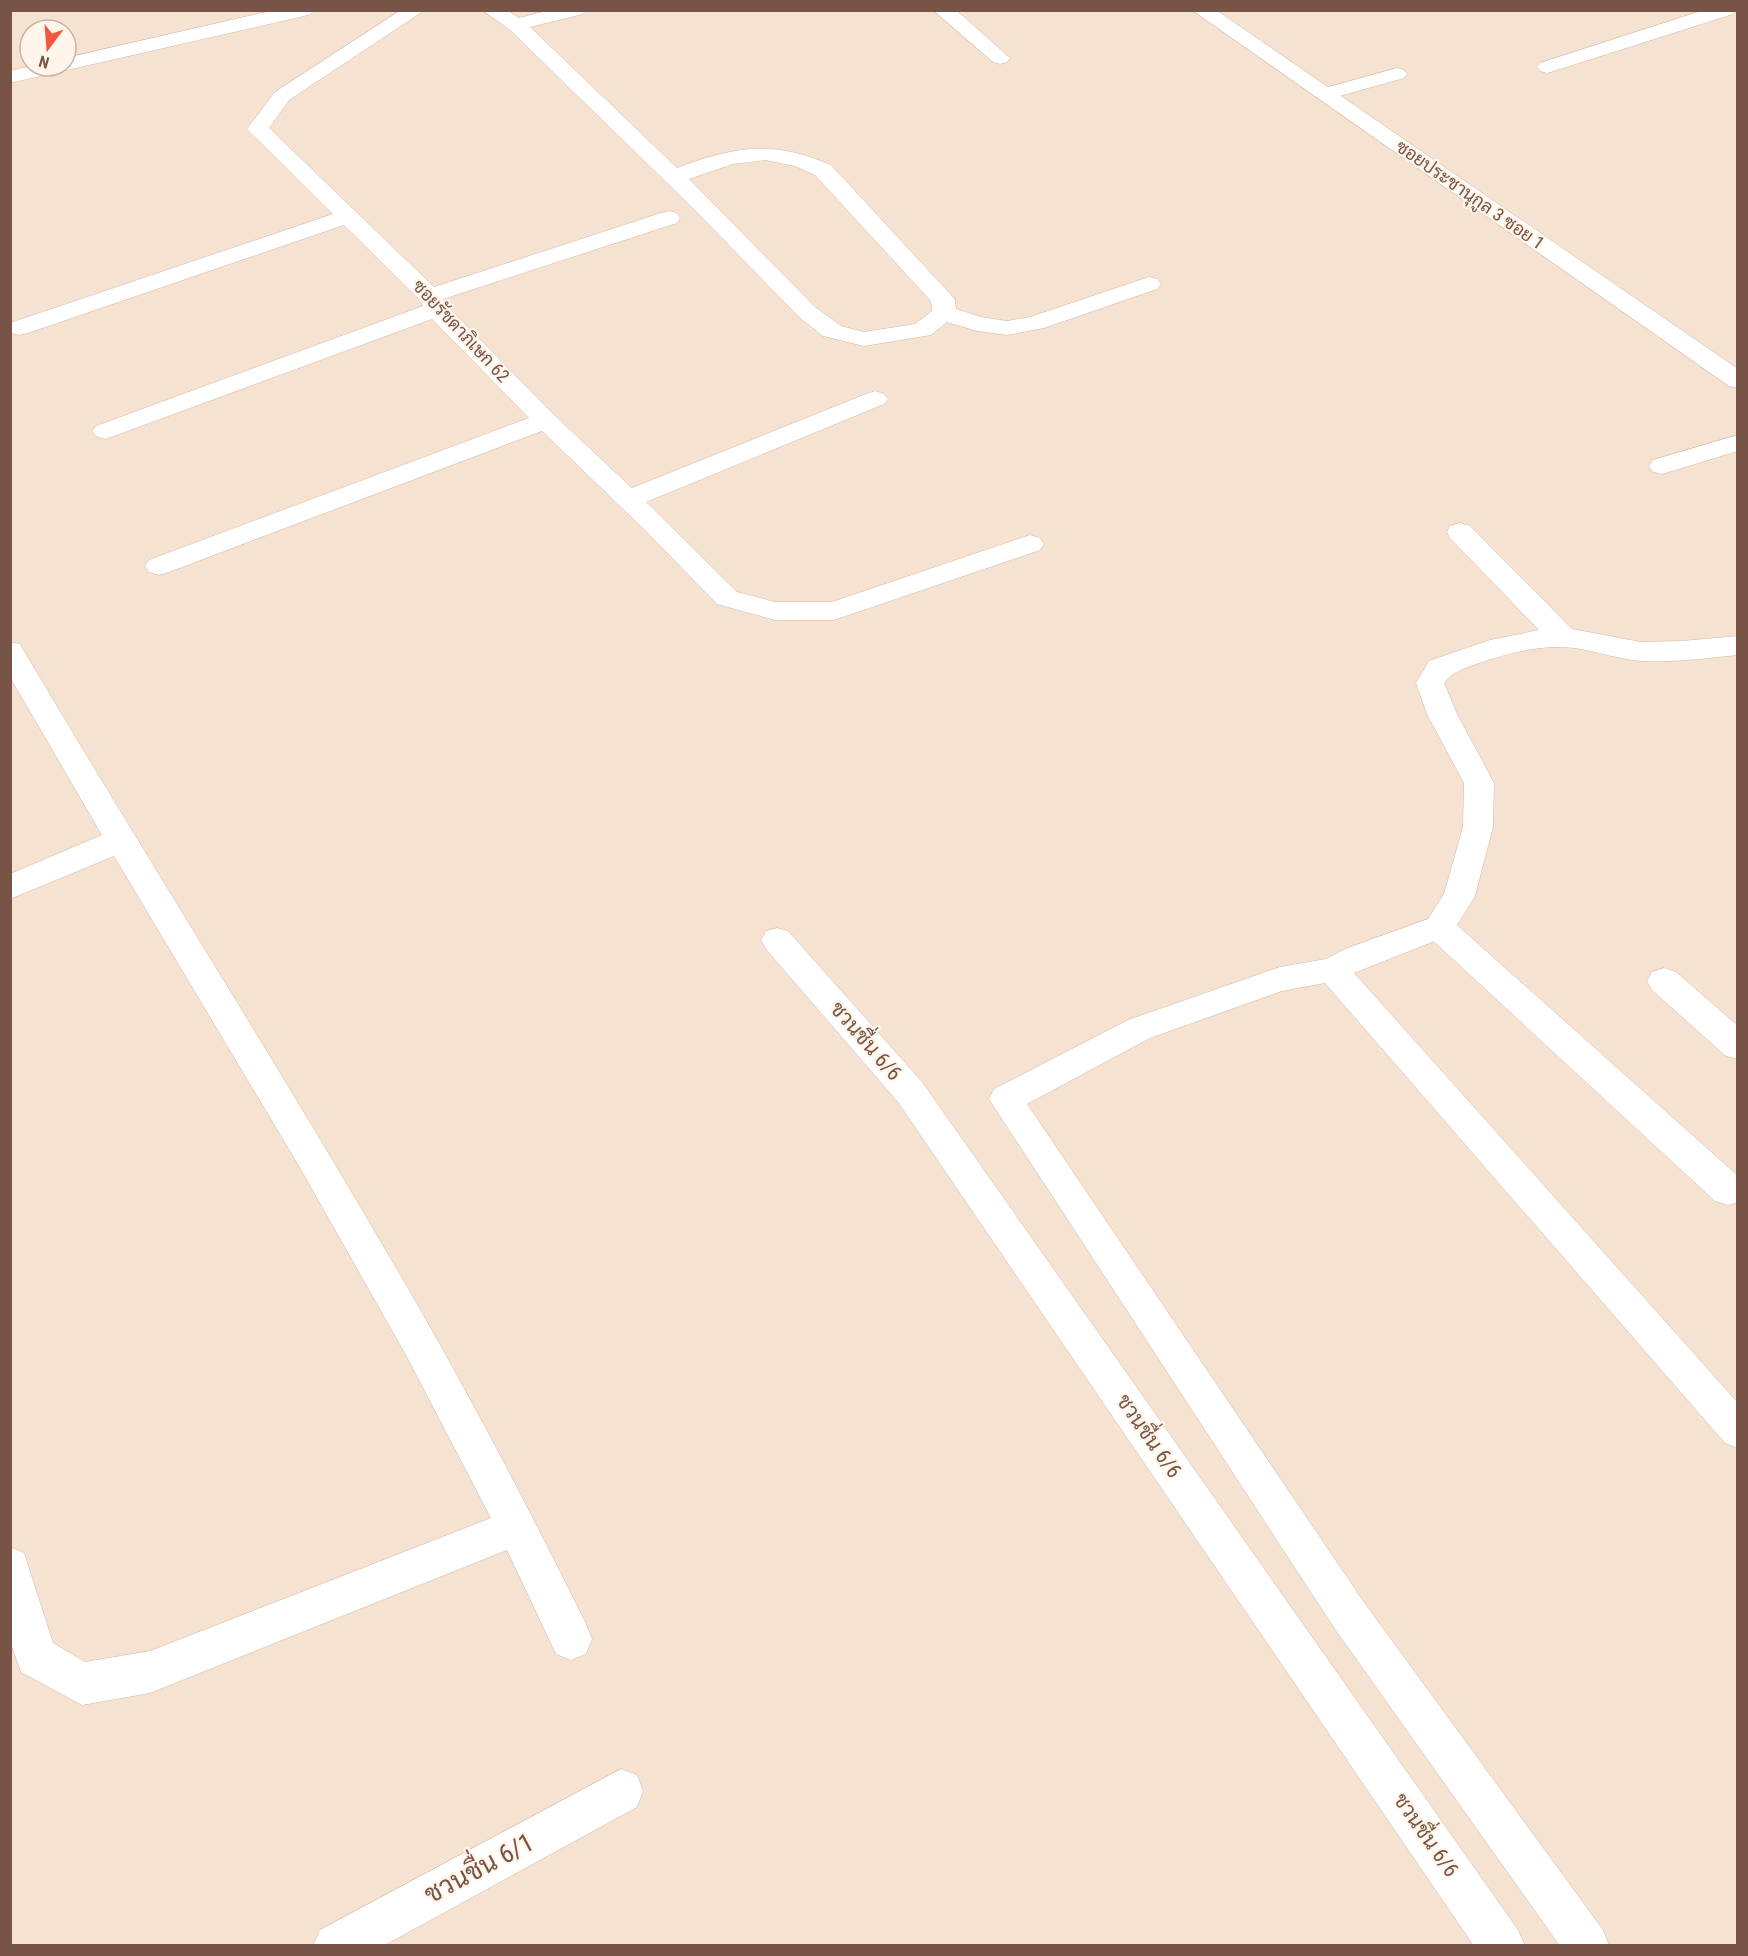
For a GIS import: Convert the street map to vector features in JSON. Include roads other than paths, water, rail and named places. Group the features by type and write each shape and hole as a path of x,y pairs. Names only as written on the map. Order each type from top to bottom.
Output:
{"street":[{"path":"78,61 304,10"},
{"name":"ซอยรัชดาภิเษก 62","path":"416,10 282,96 258,129 349,216 546,421 655,525 727,598 775,611 834,611 1030,544"},
{"path":"492,10 516,26 674,177 807,312 832,332 864,339 922,330 944,313"},
{"path":"516,26 576,10"},
{"path":"943,10 1000,58"},
{"name":"ซอยประชานุกูล 3 ซอย 1","path":"1202,10 1737,381"},
{"path":"1547,67 1726,10"},
{"path":"674,177 723,158 763,153 800,158 823,170 943,300 944,313"},
{"path":"19,328 349,216"},
{"path":"105,431 433,302 669,218"},
{"path":"944,313 977,324 1007,328 1035,323 1149,284"},
{"path":"627,500 875,399"},
{"path":"159,566 546,421"},
{"path":"1662,466 1737,443"},
{"path":"1460,532 1564,638"},
{"path":"1728,1190 1439,927 1459,896 1478,827 1479,783 1442,714 1430,683 1439,668 1476,653 1533,640 1564,638 1628,650 1664,653 1737,645"},
{"path":"10,651 120,840 312,1156 419,1343 517,1527 571,1639"},
{"path":"10,887 120,840"},
{"name":"ชวนชื่น 6/6","path":"777,940 910,1092 1502,1946"},
{"path":"1664,981 1737,1046"},
{"path":"10,1567 36,1657 82,1684 150,1672 517,1527"},
{"name":"ชวนชื่น 6/1","path":"336,1946 621,1791"}],"lane":[{"path":"1325,94 1397,74"},
{"path":"1439,927 1356,958 1332,970 1280,979 1139,1029 1006,1099 1349,1615 1587,1946"},
{"path":"1332,970 1737,1431"}]}
